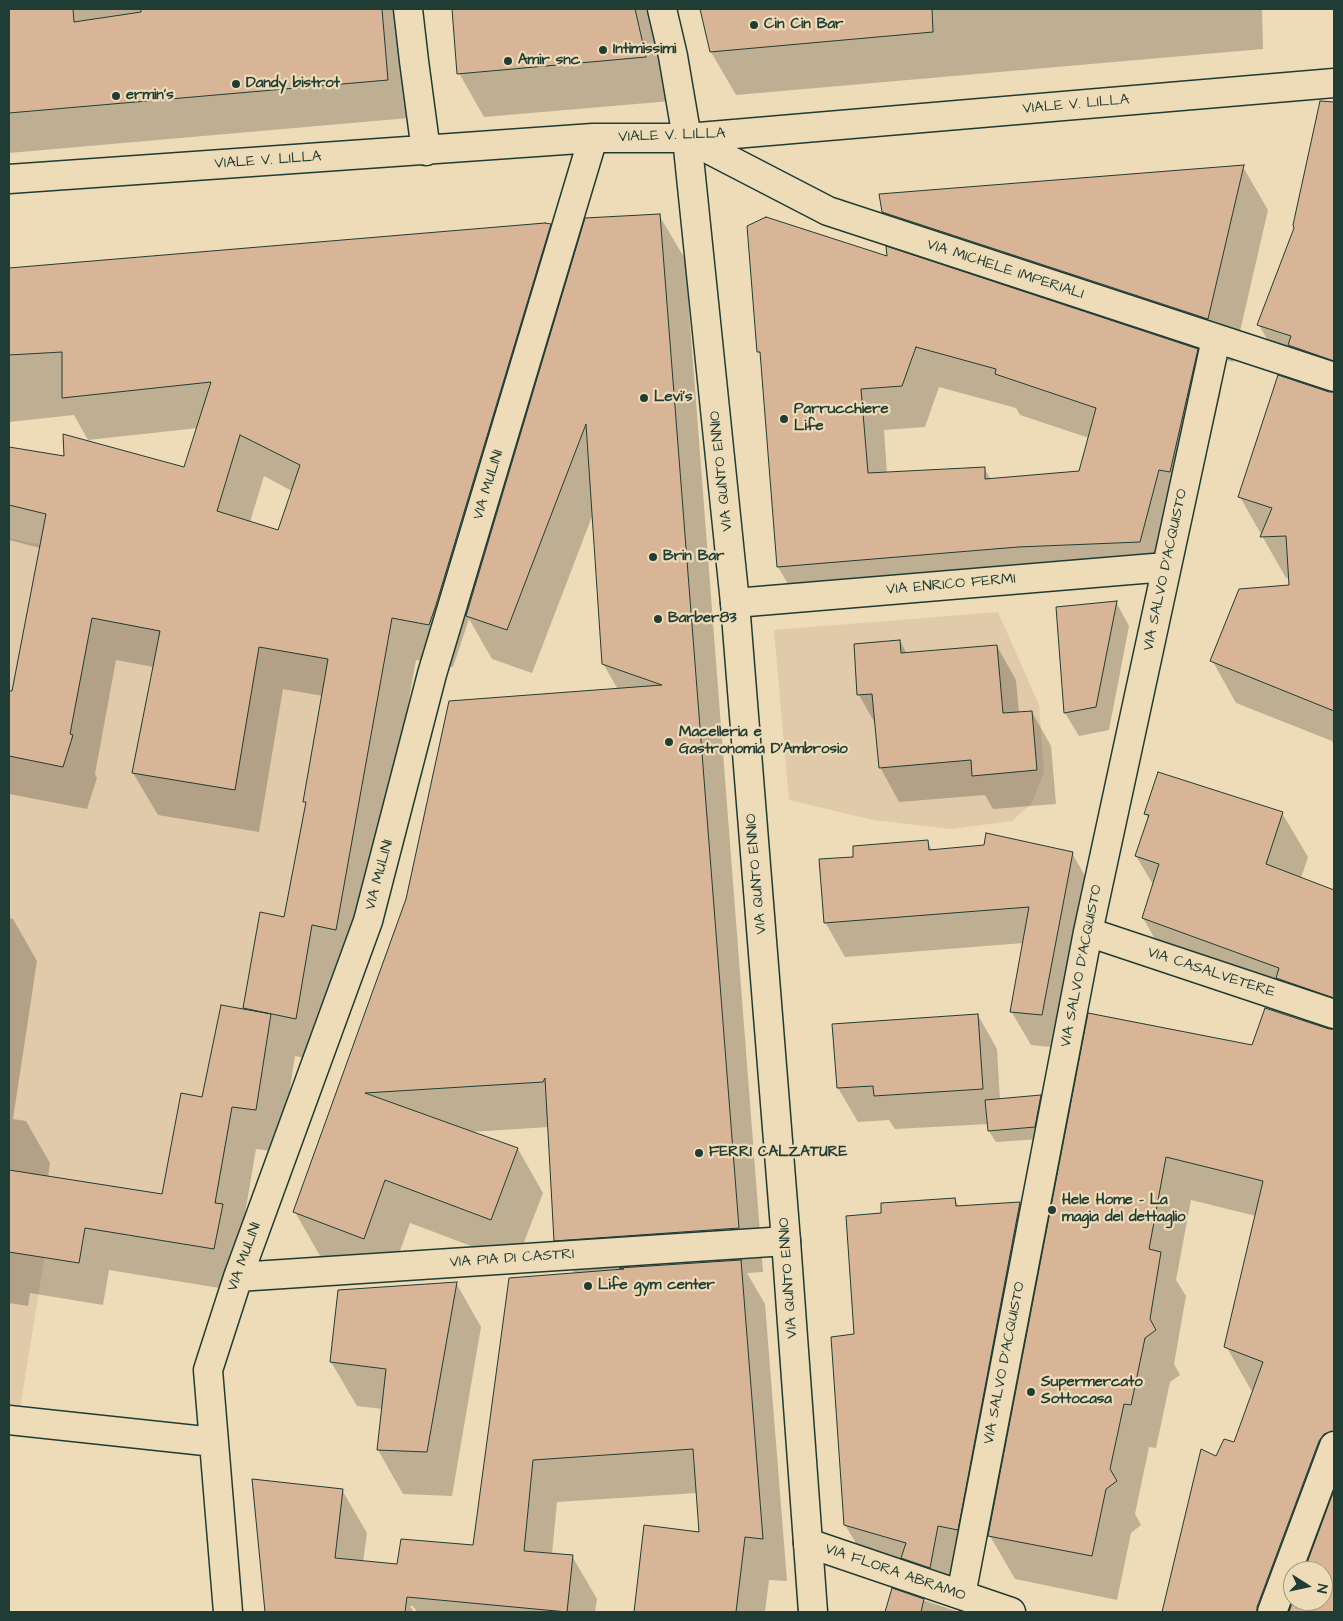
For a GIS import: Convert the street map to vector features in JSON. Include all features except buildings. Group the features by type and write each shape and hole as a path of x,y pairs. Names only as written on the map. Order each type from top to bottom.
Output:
{"street":[{"path":"408,9 426,151"},
{"name":"VIA QUNTO ENNIO","path":"662,9 673,56 687,138 735,603 786,1241 813,1612"},
{"name":"VIALE V. LILLA","path":"9,179 592,138 687,138 1334,83"},
{"name":"VIA MULINI","path":"228,1612 208,1370 238,1277 368,921 432,674 592,138"},
{"name":"VIA MICHELE IMPERIALI","path":"687,138 828,211 1334,377"},
{"name":"VIA SALVO D'ACQUISTO","path":"961,1595 1088,932 1216,339"},
{"name":"VIA ENRICO FERMI","path":"735,603 1166,567"},
{"name":"VIA CASALVETERE","path":"1088,932 1334,1014"},
{"name":"VIA PIA DI CASTRI","path":"238,1277 786,1241"},
{"path":"9,1420 214,1442"},
{"path":"1272,1612 1334,1446"},
{"name":"VIA FLORA ABRAMO","path":"808,1544 1011,1612"}],"shaded area":[{"path":"9,538 392,618 336,930 312,925 296,1019 271,1014 256,1110 232,1107 216,1203 223,1204 214,1249 50,1223 19,1415 9,1413"},
{"path":"998,612 1039,705 1044,772 1032,803 1012,821 951,829 873,820 789,800 774,630"}],"place":[{"name":"Cin Cin Bar","path":"754,25"},
{"name":"Intimissimi","path":"603,50"},
{"name":"Amir snc","path":"508,61"},
{"name":"Dandy bistrot","path":"236,84"},
{"name":"ermin's","path":"116,96"},
{"name":"Levi's","path":"644,398"},
{"name":"Parrucchiere Life","path":"784,419"},
{"name":"Brin Bar","path":"653,557"},
{"name":"Barber83","path":"658,619"},
{"name":"Macelleria e Gastronomia D’Ambrosio","path":"669,742"},
{"name":"FERRI CALZATURE","path":"699,1153"},
{"name":"Hele Home - La magia del dettaglio","path":"1052,1210"},
{"name":"Life gym center","path":"588,1286"},
{"name":"Supermercato Sottocasa","path":"1031,1392"}]}
